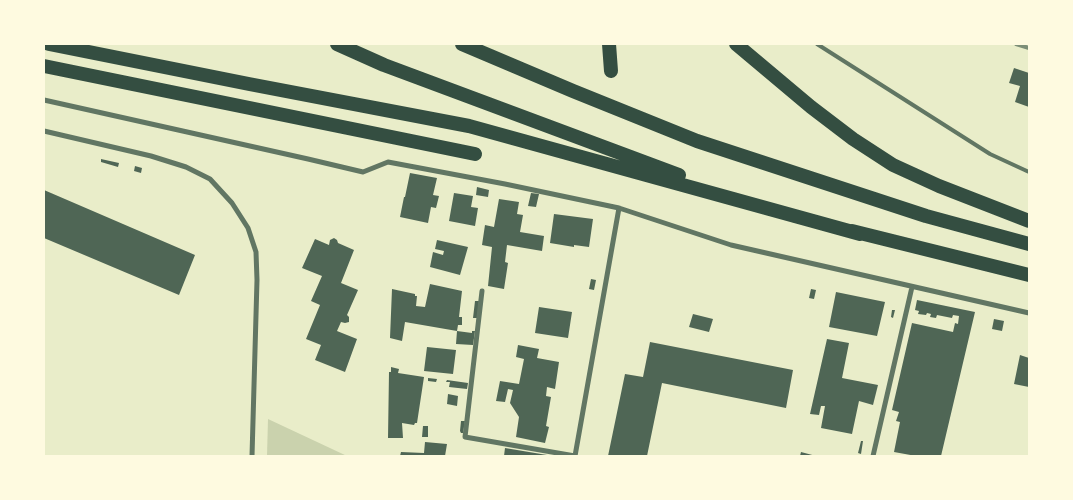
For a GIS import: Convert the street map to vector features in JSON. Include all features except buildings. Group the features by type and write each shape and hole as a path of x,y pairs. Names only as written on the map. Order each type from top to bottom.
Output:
{"highway":[{"path":"49,44 469,126 860,234 1029,275"},
{"path":"337,44 384,65 675,174 860,234"},
{"path":"462,44 697,141 926,216 1029,244"},
{"path":"609,44 612,71"},
{"path":"736,44 811,107 853,139 893,165 939,186 1029,221"},
{"path":"44,66 475,154"}],"street":[{"path":"44,100 363,172 388,162 619,208 731,246 1029,313"},
{"path":"44,131 151,156 186,167 210,179 232,203 248,228 256,252 258,280 252,456"},
{"path":"482,291 465,437 575,456 619,208"},
{"path":"873,456 912,286"}],"lane":[{"path":"817,44 990,154 1029,172"}],"green space":[{"path":"268,419 347,456 267,456"}],"railway":[{"path":"1016,44 1029,48"}]}
